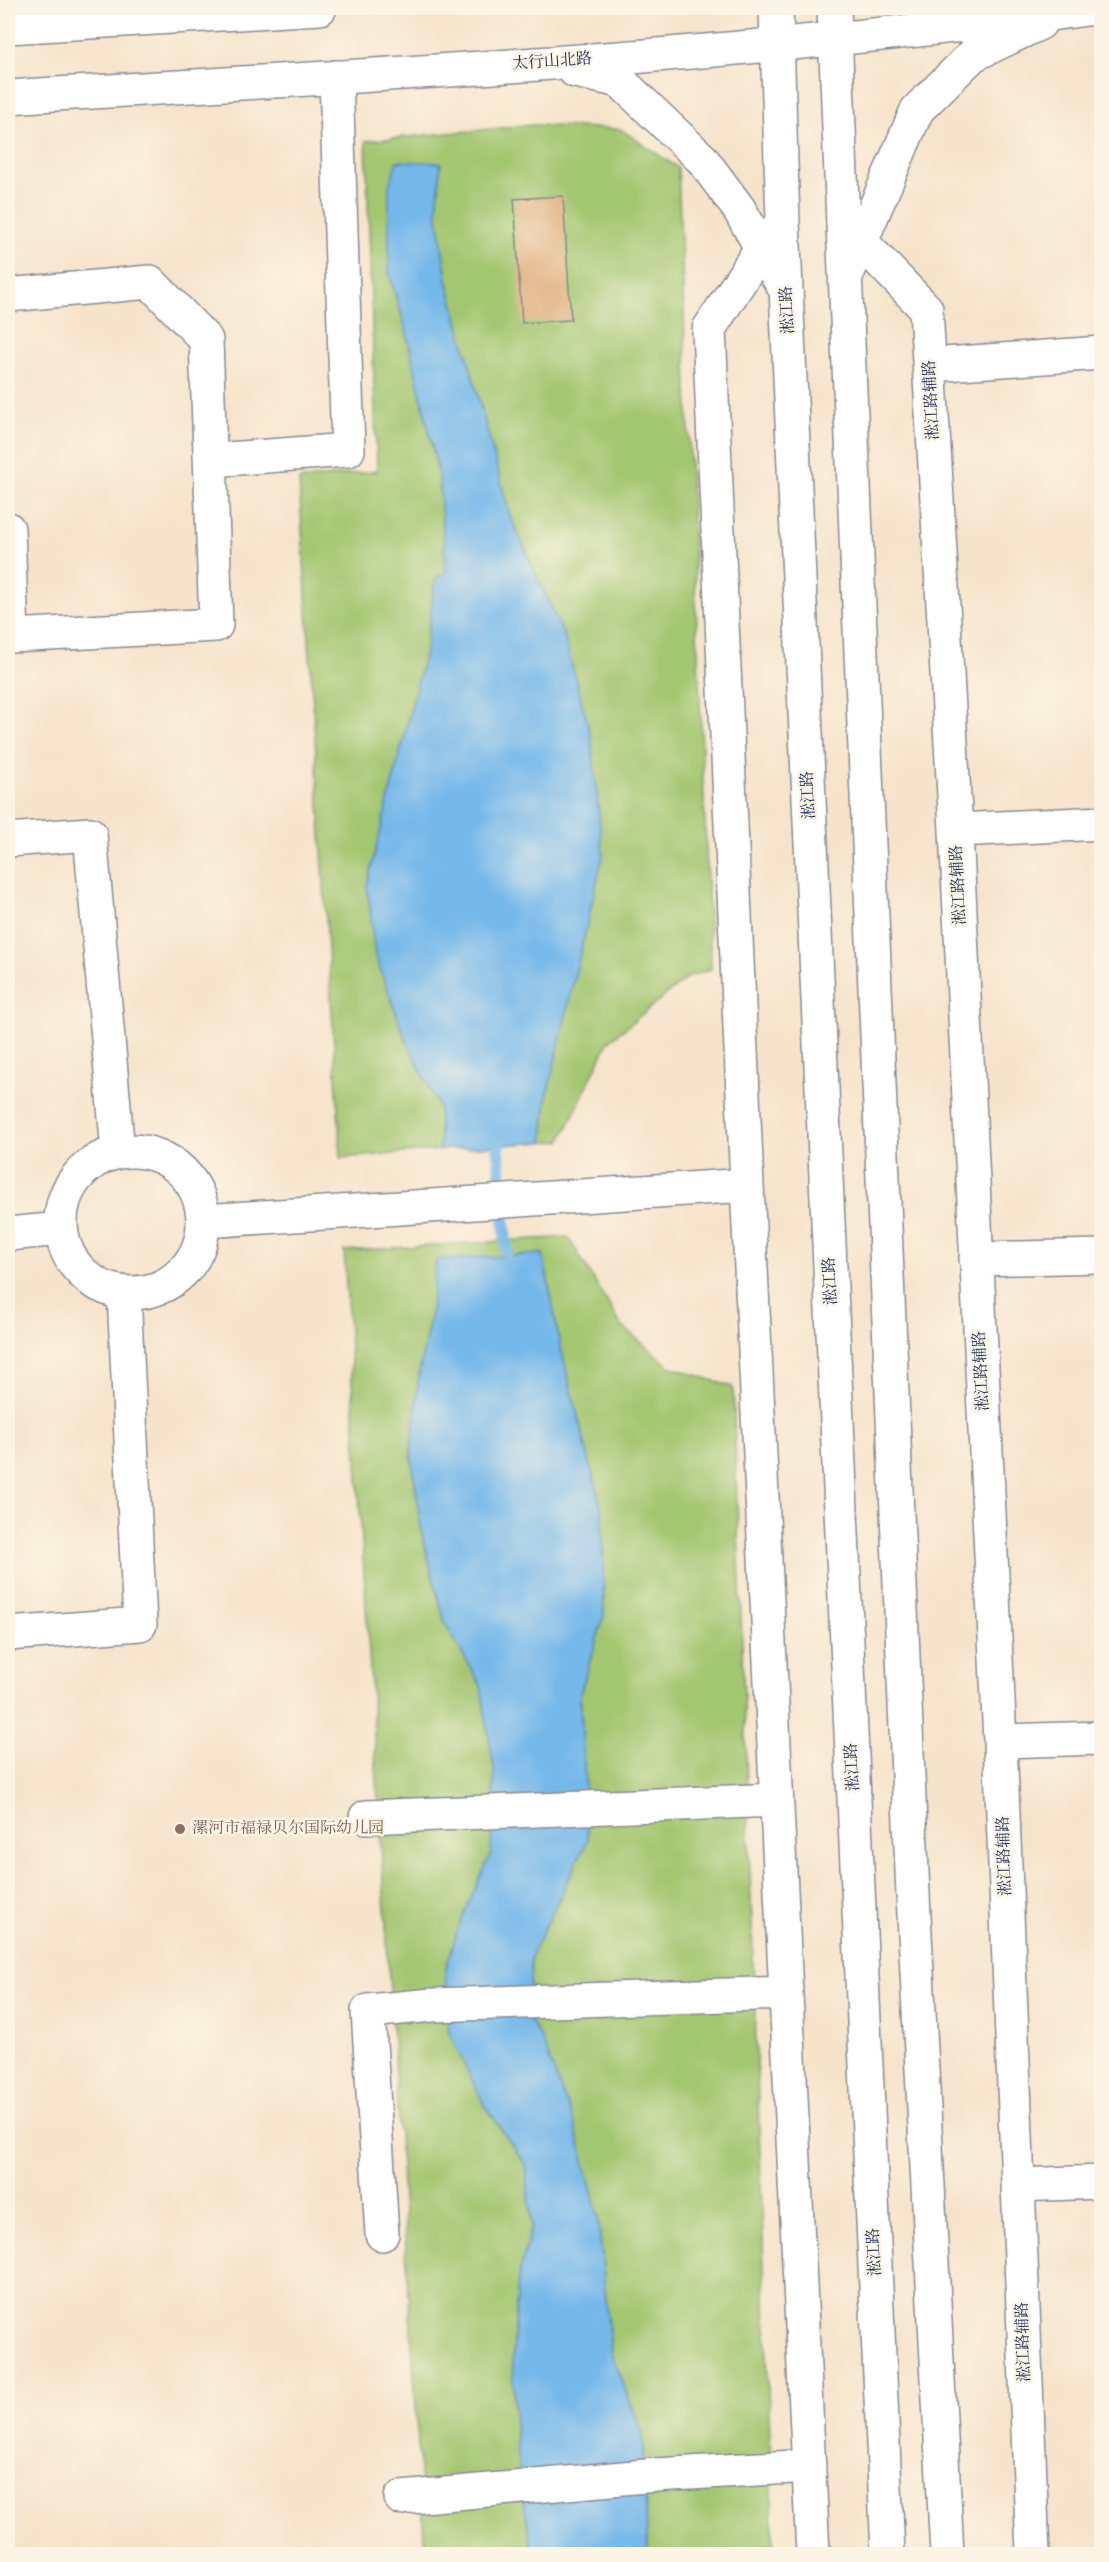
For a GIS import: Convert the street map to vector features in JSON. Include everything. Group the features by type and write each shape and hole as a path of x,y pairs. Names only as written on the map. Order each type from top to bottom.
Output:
{"street":[{"path":"8,27 320,8"},
{"name":"淞江路","path":"776,8 779,44 783,222 888,2554"},
{"path":"851,232 917,110 973,55 1079,10"},
{"name":"太行山北路","path":"8,97 544,63 779,44 834,23 1079,10"},
{"path":"834,23 851,232 844,282 912,1883 946,2554"},
{"path":"544,63 620,81 702,159 739,209 787,291"},
{"path":"212,460 348,450 336,77"},
{"path":"783,222 762,247 709,329 747,1185 813,2554"},
{"name":"淞江路辅路","path":"851,232 927,309 956,830 1000,1741 1033,2554"},
{"path":"8,295 150,282 206,340 216,625 12,636 8,530"},
{"path":"930,365 1101,353"},
{"path":"956,830 1101,823"},
{"path":"8,840 90,834 118,1152"},
{"path":"128,1150 151,1152 172,1162 190,1178 200,1198 204,1221 200,1245 189,1267 171,1283 148,1293 124,1294 101,1287 81,1273 68,1253 61,1229 63,1206 71,1184 86,1167 106,1155 118,1152 128,1150"},
{"path":"204,1221 747,1185"},
{"path":"8,1234 61,1229"},
{"path":"976,1259 1101,1256"},
{"path":"8,1634 140,1624 124,1294"},
{"path":"1000,1741 1101,1738"},
{"path":"366,1817 776,1800"},
{"path":"382,2234 368,2010 432,2005 785,1994"},
{"path":"1018,2185 1101,2182"},
{"path":"401,2498 656,2475 809,2466"}],"green space":[{"path":"532,125 620,129 678,168 711,969 688,977 608,1042 561,1141 543,1142 547,1096 603,855 564,636 510,516 447,280 437,210 441,163 389,273 406,330 439,476 446,572 435,581 426,649 367,885 404,1035 439,1108 440,1150 341,1158 299,480 377,471 366,141"},
{"path":"568,1237 621,1325 669,1366 733,1387 774,2554 648,2554 642,2432 611,2354 598,2216 541,2038 529,2021 531,1956 588,1839 580,1694 604,1615 602,1511 560,1345 543,1254 436,1260 431,1313 419,1374 411,1452 422,1534 445,1623 481,1686 494,1769 492,1853 458,1928 445,1972 484,2104 525,2164 532,2226 518,2277 513,2358 516,2448 534,2554 425,2554 344,1251"}],"water":[{"path":"397,161 441,163 437,210 447,280 510,516 564,636 591,736 603,855 547,1096 543,1142 440,1150 439,1108 404,1035 375,955 367,885 426,649 435,580 446,572 439,476 406,330 389,273 389,186"},
{"path":"543,1254 560,1345 602,1511 604,1615 580,1694 588,1839 531,1956 529,2020 541,2038 575,2125 598,2216 611,2354 642,2432 648,2554 534,2554 531,2547 516,2448 513,2358 518,2277 532,2226 525,2164 484,2104 449,2033 445,1972 458,1928 491,1853 494,1769 481,1686 445,1623 422,1534 411,1452 419,1374 431,1313 436,1260"}],"building":[{"path":"563,196 571,320 522,323 514,199"}],"waterway":[{"path":"497,1129 508,1270"}],"place":[{"name":"漯河市福禄贝尔国际幼儿园","path":"180,1829"}]}
